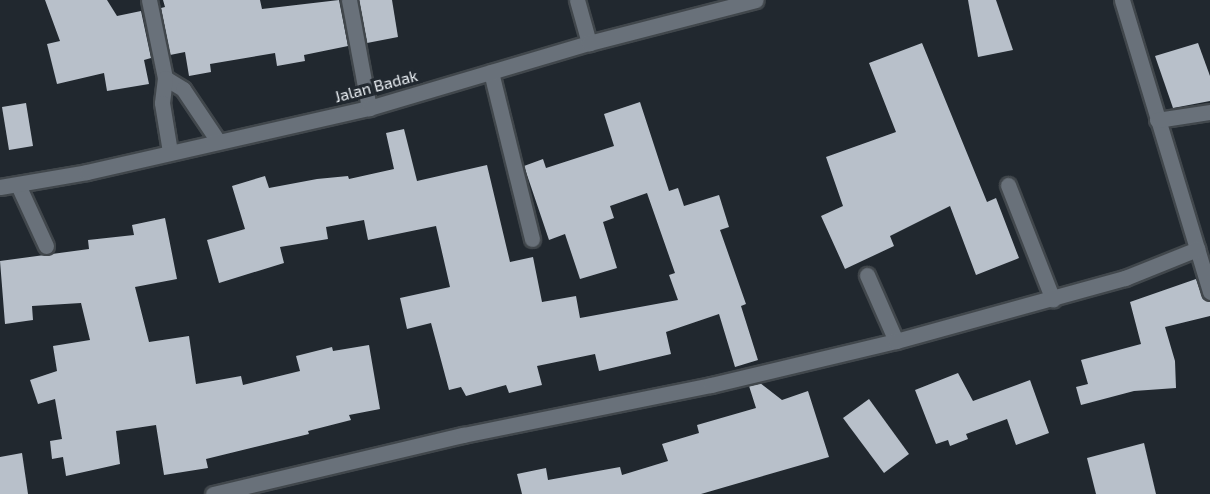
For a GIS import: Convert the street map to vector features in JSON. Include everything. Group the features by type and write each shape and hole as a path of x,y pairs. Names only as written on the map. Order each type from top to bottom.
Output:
{"street":[{"path":"149,0 165,78 162,104 170,152"},
{"path":"349,0 369,108"},
{"path":"577,0 590,43"},
{"name":"Jalan Badak","path":"0,188 369,108 704,7 756,0"},
{"path":"1122,0 1210,292"},
{"path":"491,72 532,239"},
{"path":"165,78 183,89 218,141"},
{"path":"1157,120 1210,111"},
{"path":"18,185 46,246"},
{"path":"1008,185 1053,300"},
{"path":"213,494 463,435 711,385 896,341 1053,300 1125,278 1197,249"},
{"path":"867,275 896,341"}],"building":[{"path":"45,0 107,0 117,16 141,11 151,58 144,60 149,84 107,91 104,73 57,84 47,44 60,41"},
{"path":"163,0 260,0 262,9 339,0 348,46 304,55 305,61 277,66 275,53 210,64 211,72 189,76 185,52 170,55 161,8 165,7"},
{"path":"359,0 392,0 398,37 367,43"},
{"path":"968,0 996,0 1013,50 978,57"},
{"path":"922,43 987,202 996,198 1019,258 976,275 950,206 890,236 894,246 845,269 821,216 843,206 826,157 896,132 869,63"},
{"path":"1198,43 1210,76 1210,101 1173,108 1155,56"},
{"path":"640,102 669,191 678,188 684,206 719,195 729,227 720,230 746,304 741,306 758,360 735,367 719,314 666,332 671,354 599,371 595,354 537,366 542,385 509,393 506,385 466,396 461,387 449,390 431,323 407,329 400,298 450,287 436,226 368,240 364,220 326,227 328,239 280,247 284,263 219,283 207,240 245,229 232,186 265,176 269,188 317,179 348,176 349,179 394,169 386,133 404,129 417,181 487,165 510,262 533,257 542,302 576,296 580,318 678,300 669,275 675,273 647,193 610,206 614,218 603,222 617,268 580,279 565,234 549,240 524,166 543,159 546,168 614,146 604,114"},
{"path":"26,103 33,146 9,150 2,107"},
{"path":"165,218 177,279 135,287 149,342 189,336 196,384 241,376 243,385 300,371 296,356 332,347 333,351 369,345 380,409 349,415 351,420 308,431 309,434 206,459 208,468 164,475 156,425 116,431 120,464 66,476 63,457 52,459 50,441 62,439 55,399 38,404 30,380 57,371 53,346 90,340 81,303 32,306 33,320 5,324 0,261 89,249 88,240 134,235 132,225"},
{"path":"1196,279 1203,299 1210,302 1210,316 1165,327 1175,361 1176,388 1134,391 1081,405 1076,387 1088,384 1081,360 1141,344 1130,302"},
{"path":"958,373 973,401 1030,380 1049,433 1016,445 1007,419 966,434 968,439 950,446 948,440 936,444 915,390"},
{"path":"760,383 782,400 808,391 829,457 701,494 522,494 517,474 546,468 548,480 620,467 622,475 668,461 662,444 699,433 697,425 756,408 749,386"},
{"path":"869,399 909,454 884,473 843,418"},
{"path":"1144,443 1156,494 1096,494 1087,458"},
{"path":"22,453 28,494 0,494 0,457"}]}
